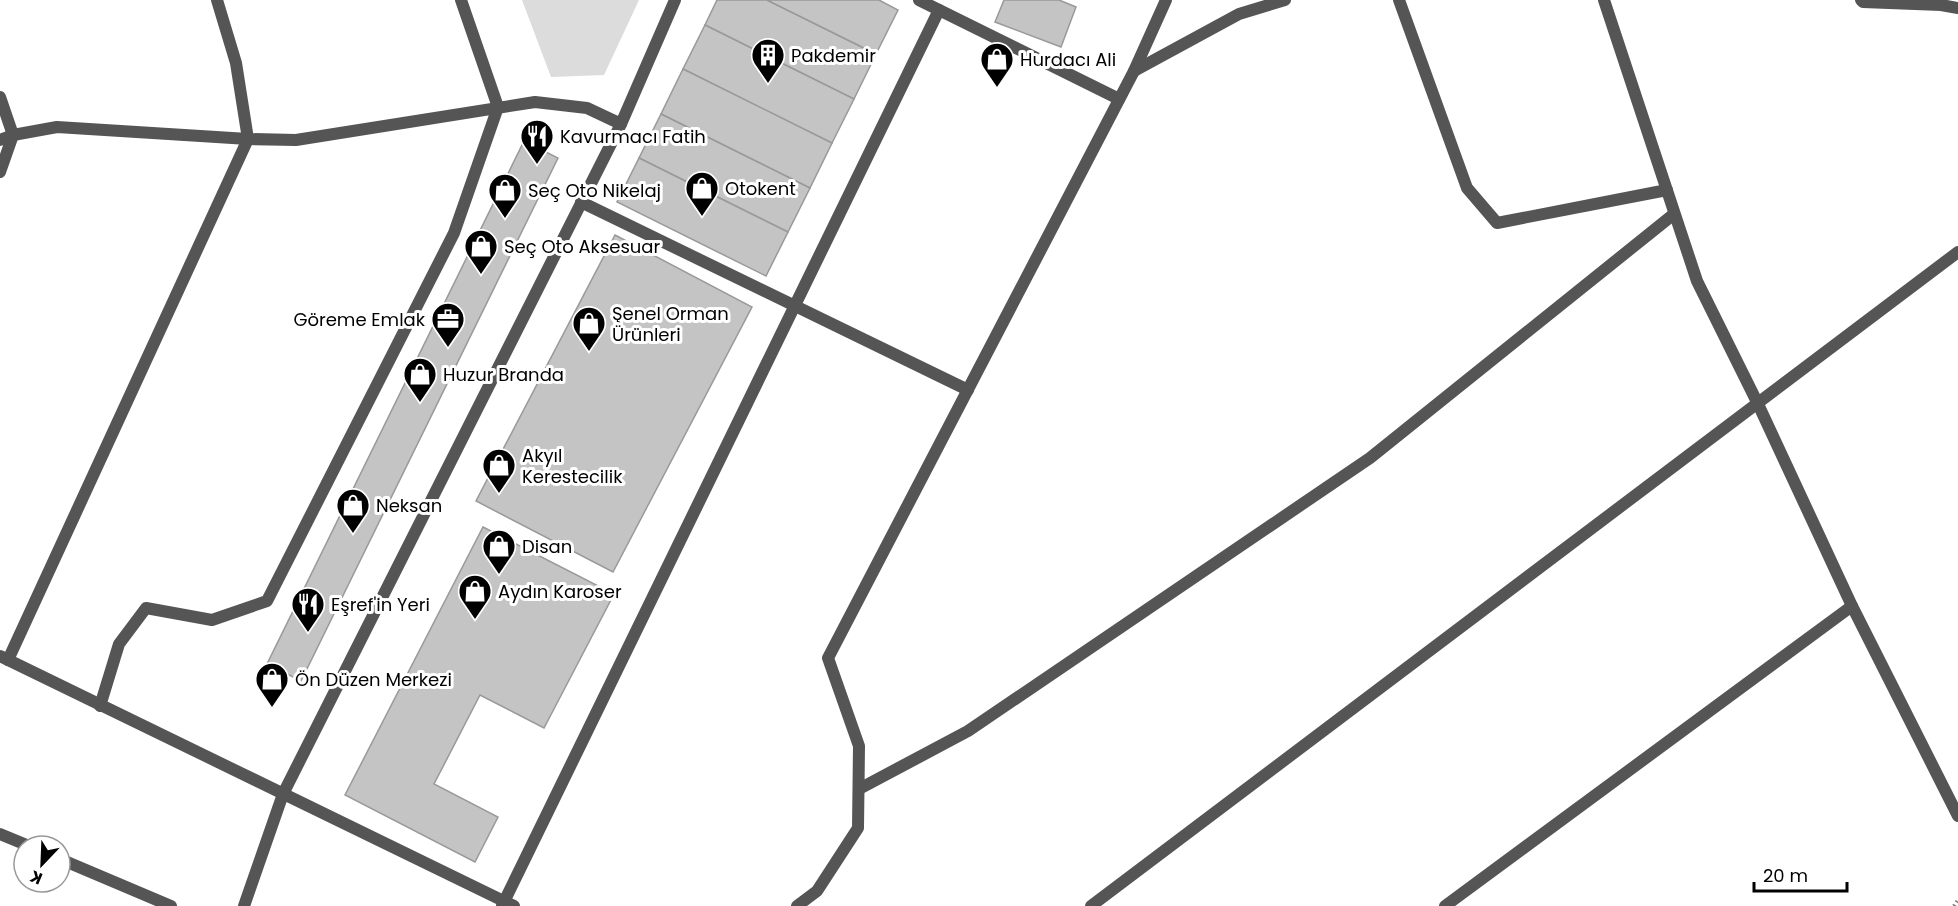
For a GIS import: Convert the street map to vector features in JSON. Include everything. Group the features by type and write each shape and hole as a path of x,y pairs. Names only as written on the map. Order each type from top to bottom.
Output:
{"street":[{"path":"217,0 236,63 248,139 4,658 507,904 939,10"},
{"path":"100,705 119,644 146,608 212,620 267,601 454,234 498,107 461,0"},
{"path":"244,906 283,794 621,124 675,0"},
{"path":"920,0 1119,99"},
{"path":"797,906 817,891 858,828 860,746 828,658 1134,71 1166,0"},
{"path":"1134,71 1239,14 1285,0"},
{"path":"1399,0 1467,188 1497,223 1667,190"},
{"path":"1604,0 1697,281 1758,404 1852,606 1958,816"},
{"path":"1861,0 1863,2 1941,5 1958,8"},
{"path":"0,97 13,135 0,172"},
{"path":"0,140 13,135 57,127 296,140 535,102 587,108 621,124"},
{"path":"581,202 968,390"},
{"path":"859,789 968,731 1370,458 1674,214"},
{"path":"1091,906 1958,252"},
{"path":"1445,906 1852,606"},
{"path":"72,864 171,906"}],"path":[{"path":"1954,906 1958,900"}],"shaded area":[{"path":"522,0 639,0 604,75 551,77"}],"building":[{"path":"717,0 767,0 876,54 854,99 705,25"},
{"path":"767,0 879,0 898,10 876,54"},
{"path":"1004,0 1059,0 1076,7 1061,47 995,22"},
{"name":"Pakdemir","path":"705,25 854,99 832,143 683,69"},
{"path":"683,69 832,143 810,188 661,114"},
{"name":"Otokent","path":"661,114 810,188 788,232 639,158"},
{"path":"524,141 558,158 301,681 267,664"},
{"name":"Otokent","path":"639,158 788,232 766,276 617,202"},
{"path":"615,235 752,307 613,572 476,501"},
{"path":"483,527 614,594 544,728 480,695 434,784 498,817 475,862 345,795"}],"place":[{"name":"Pakdemir","path":"768,84"},
{"name":"Hurdacı Ali","path":"997,88"},
{"name":"Kavurmacı Fatih","path":"537,165"},
{"name":"Otokent","path":"702,217"},
{"name":"Seç Oto Nikelaj","path":"505,219"},
{"name":"Seç Oto Aksesuar","path":"481,275"},
{"name":"Göreme Emlak","path":"448,348"},
{"name":"Şenel Orman Ürünleri","path":"589,352"},
{"name":"Huzur Branda","path":"420,403"},
{"name":"Akyıl Kerestecilik","path":"499,494"},
{"name":"Neksan","path":"353,534"},
{"name":"Disan","path":"499,575"},
{"name":"Aydın Karoser","path":"475,620"},
{"name":"Eşref'in Yeri","path":"308,633"},
{"name":"Ön Düzen Merkezi","path":"272,708"}]}
